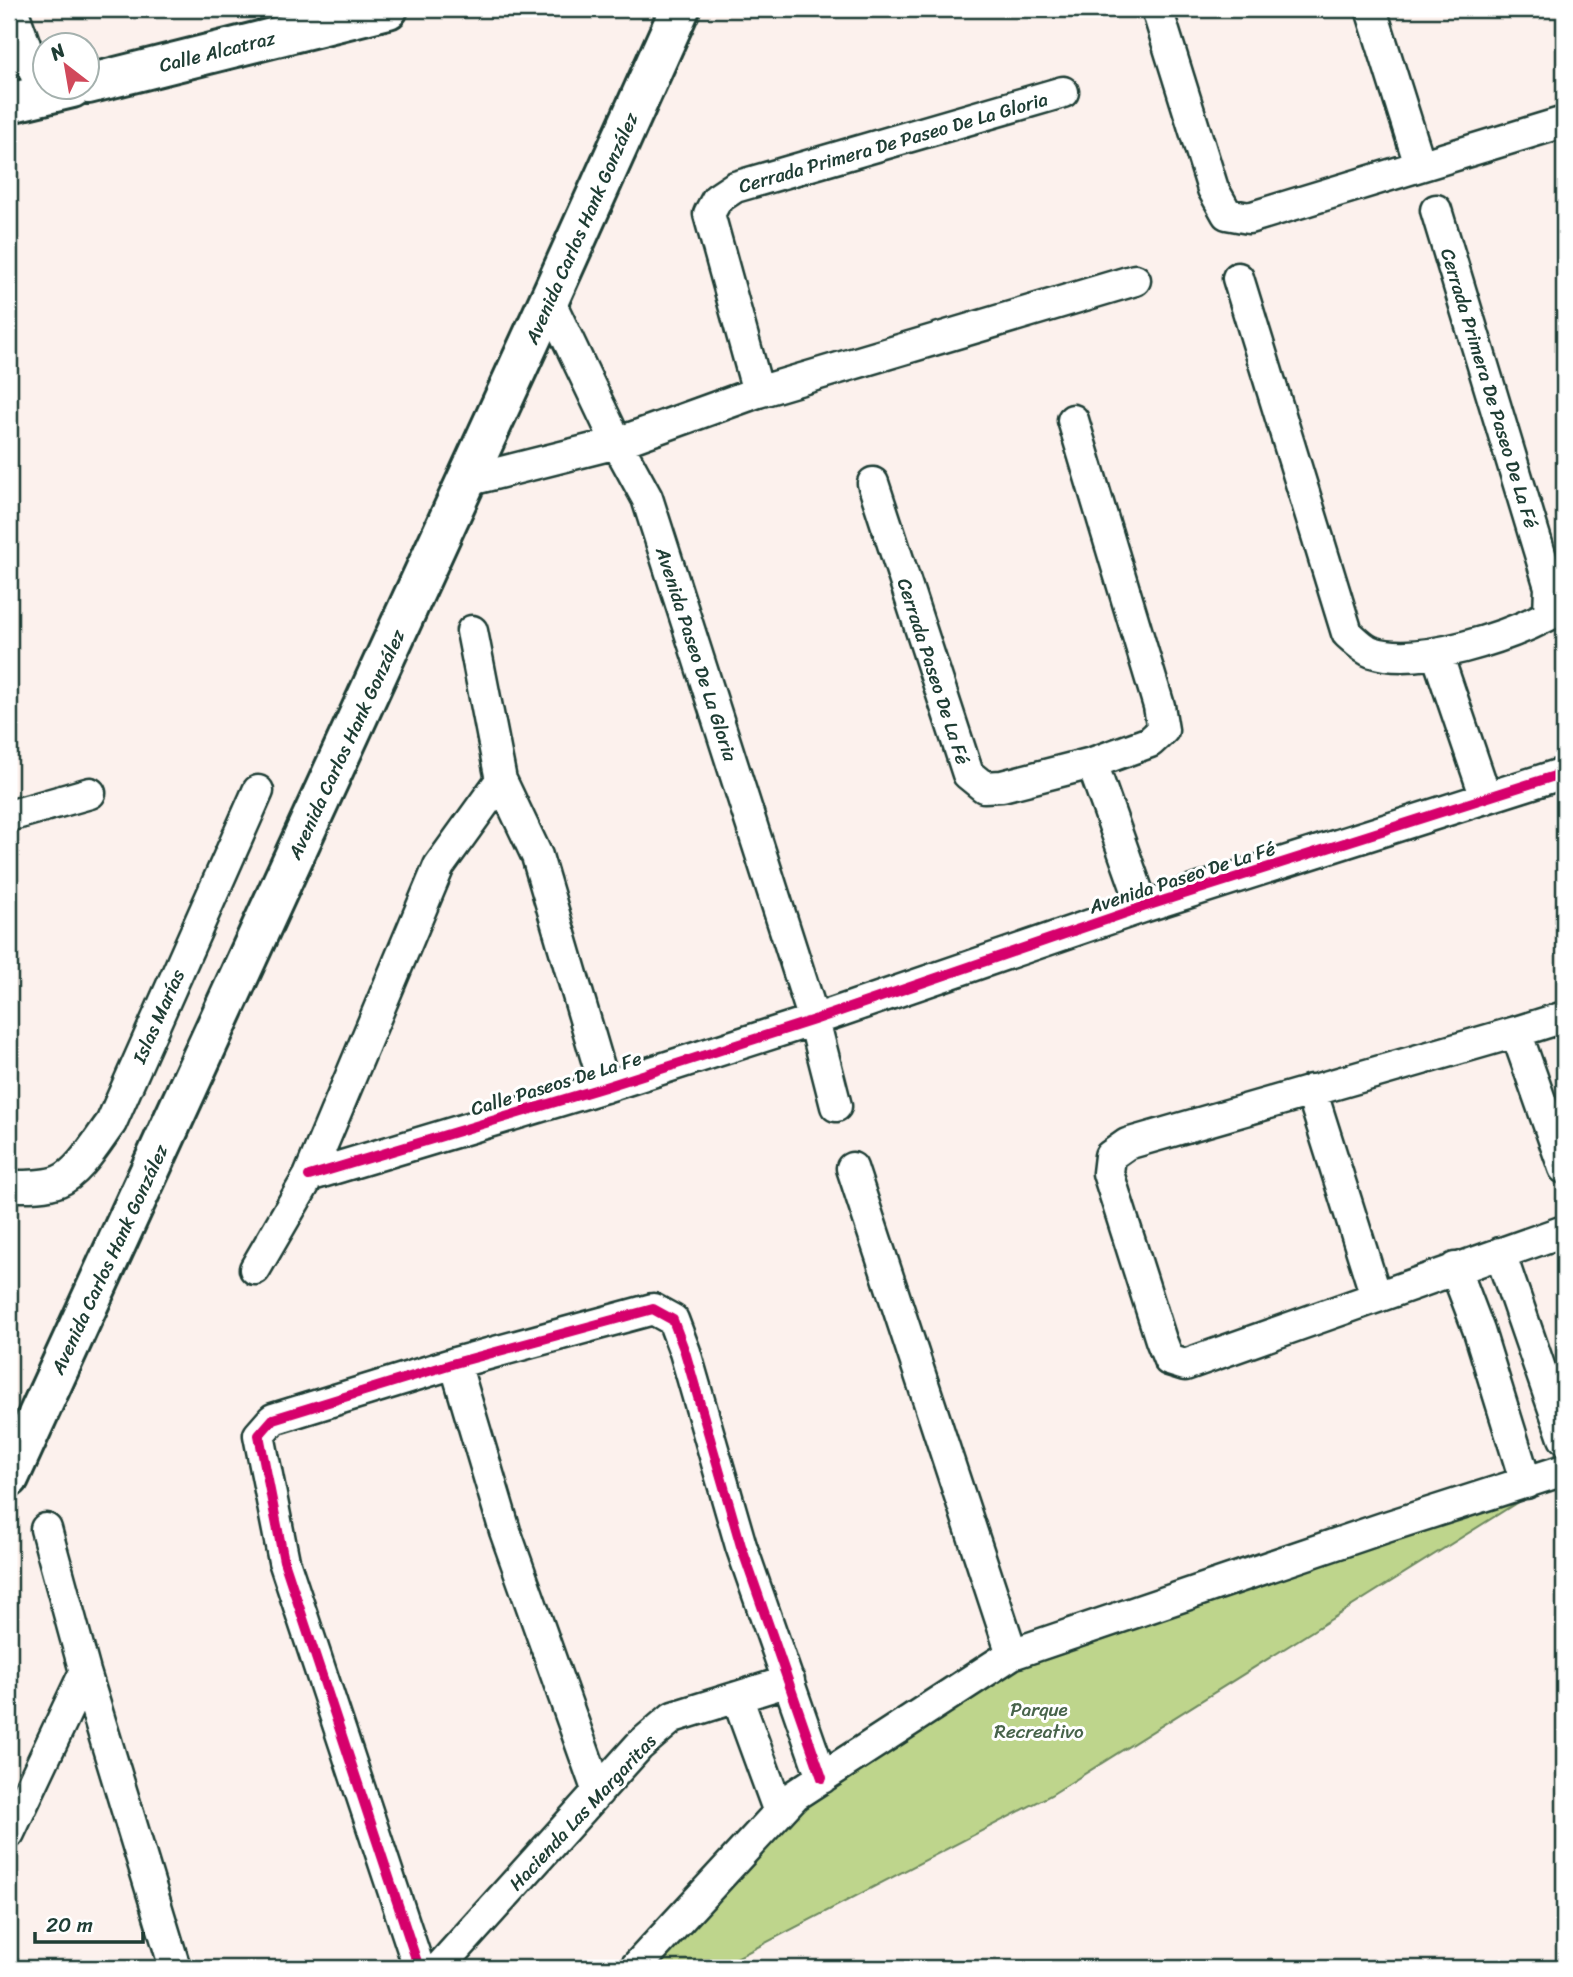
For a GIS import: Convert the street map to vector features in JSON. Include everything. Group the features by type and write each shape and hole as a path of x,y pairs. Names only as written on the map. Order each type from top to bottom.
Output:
{"main road":[{"name":"Calle Alcatraz","path":"102,80 388,9"},
{"name":"Avenida Carlos Hank González","path":"11,1469 549,300 680,9"}],"street":[{"path":"12,9 32,68"},
{"path":"1157,9 1213,189 1227,214 1249,218 1564,121"},
{"path":"1371,9 1420,165"},
{"name":"Cerrada Primera De Paseo De La Gloria","path":"758,392 709,214 717,199 735,187 1063,92"},
{"name":"Cerrada Primera De Paseo De La Fé","path":"1238,278 1347,633 1371,652 1397,656 1437,654 1531,624 1549,615 1550,587 1436,210"},
{"path":"466,481 617,443 758,392 1135,280"},
{"name":"Avenida Paseo De La Gloria","path":"549,300 617,443 647,498 814,1020 836,1106"},
{"name":"Cerrada Paseo De La Fé","path":"873,484 968,774 984,787 1002,786 1092,763 1150,742 1163,730 1159,706 1073,421"},
{"name":"Calle Paseos De La Fe","path":"471,631 501,780 537,856 605,1087"},
{"path":"1437,654 1486,798"},
{"path":"1092,763 1143,907"},
{"name":"Avenida Paseo De La Fé","path":"814,1020 1143,907 1564,773"},
{"path":"255,1269 309,1176 439,866 501,780"},
{"name":"Islas Marías","path":"9,1186 31,1186 60,1181 83,1160 111,1123 258,791"},
{"path":"9,816 90,793"},
{"path":"1564,1017 1127,1144 1110,1156 1108,1173 1169,1360 1185,1365 1564,1231"},
{"name":"Calle Paseos De La Fe","path":"309,1176 605,1087 814,1020"},
{"path":"1516,1032 1564,1168"},
{"path":"1311,1090 1376,1296"},
{"path":"852,1168 1012,1654"},
{"path":"1500,1253 1564,1438"},
{"path":"1455,1268 1479,1331 1526,1483"},
{"path":"419,1968 284,1561 259,1435 273,1419 455,1363 653,1309 673,1320 685,1352 741,1546 822,1778"},
{"path":"455,1363 505,1531 598,1792"},
{"path":"635,1968 795,1795 1012,1654 1564,1470"},
{"path":"46,1530 85,1672 175,1968"},
{"path":"9,1833 85,1672"},
{"name":"Hacienda Las Margaritas","path":"439,1968 639,1746 673,1717 789,1681"},
{"path":"737,1697 779,1812"}],"green space":[{"name":"Parque Recreativo","path":"1564,1473 1051,1795 717,1968 639,1968 822,1778 1012,1654"}],"cycle path":[{"path":"309,1176 605,1087 814,1020 1143,907 1564,773"},
{"path":"419,1968 284,1561 259,1435 273,1419 455,1363 653,1309 673,1320 685,1352 741,1546 822,1778"}]}
